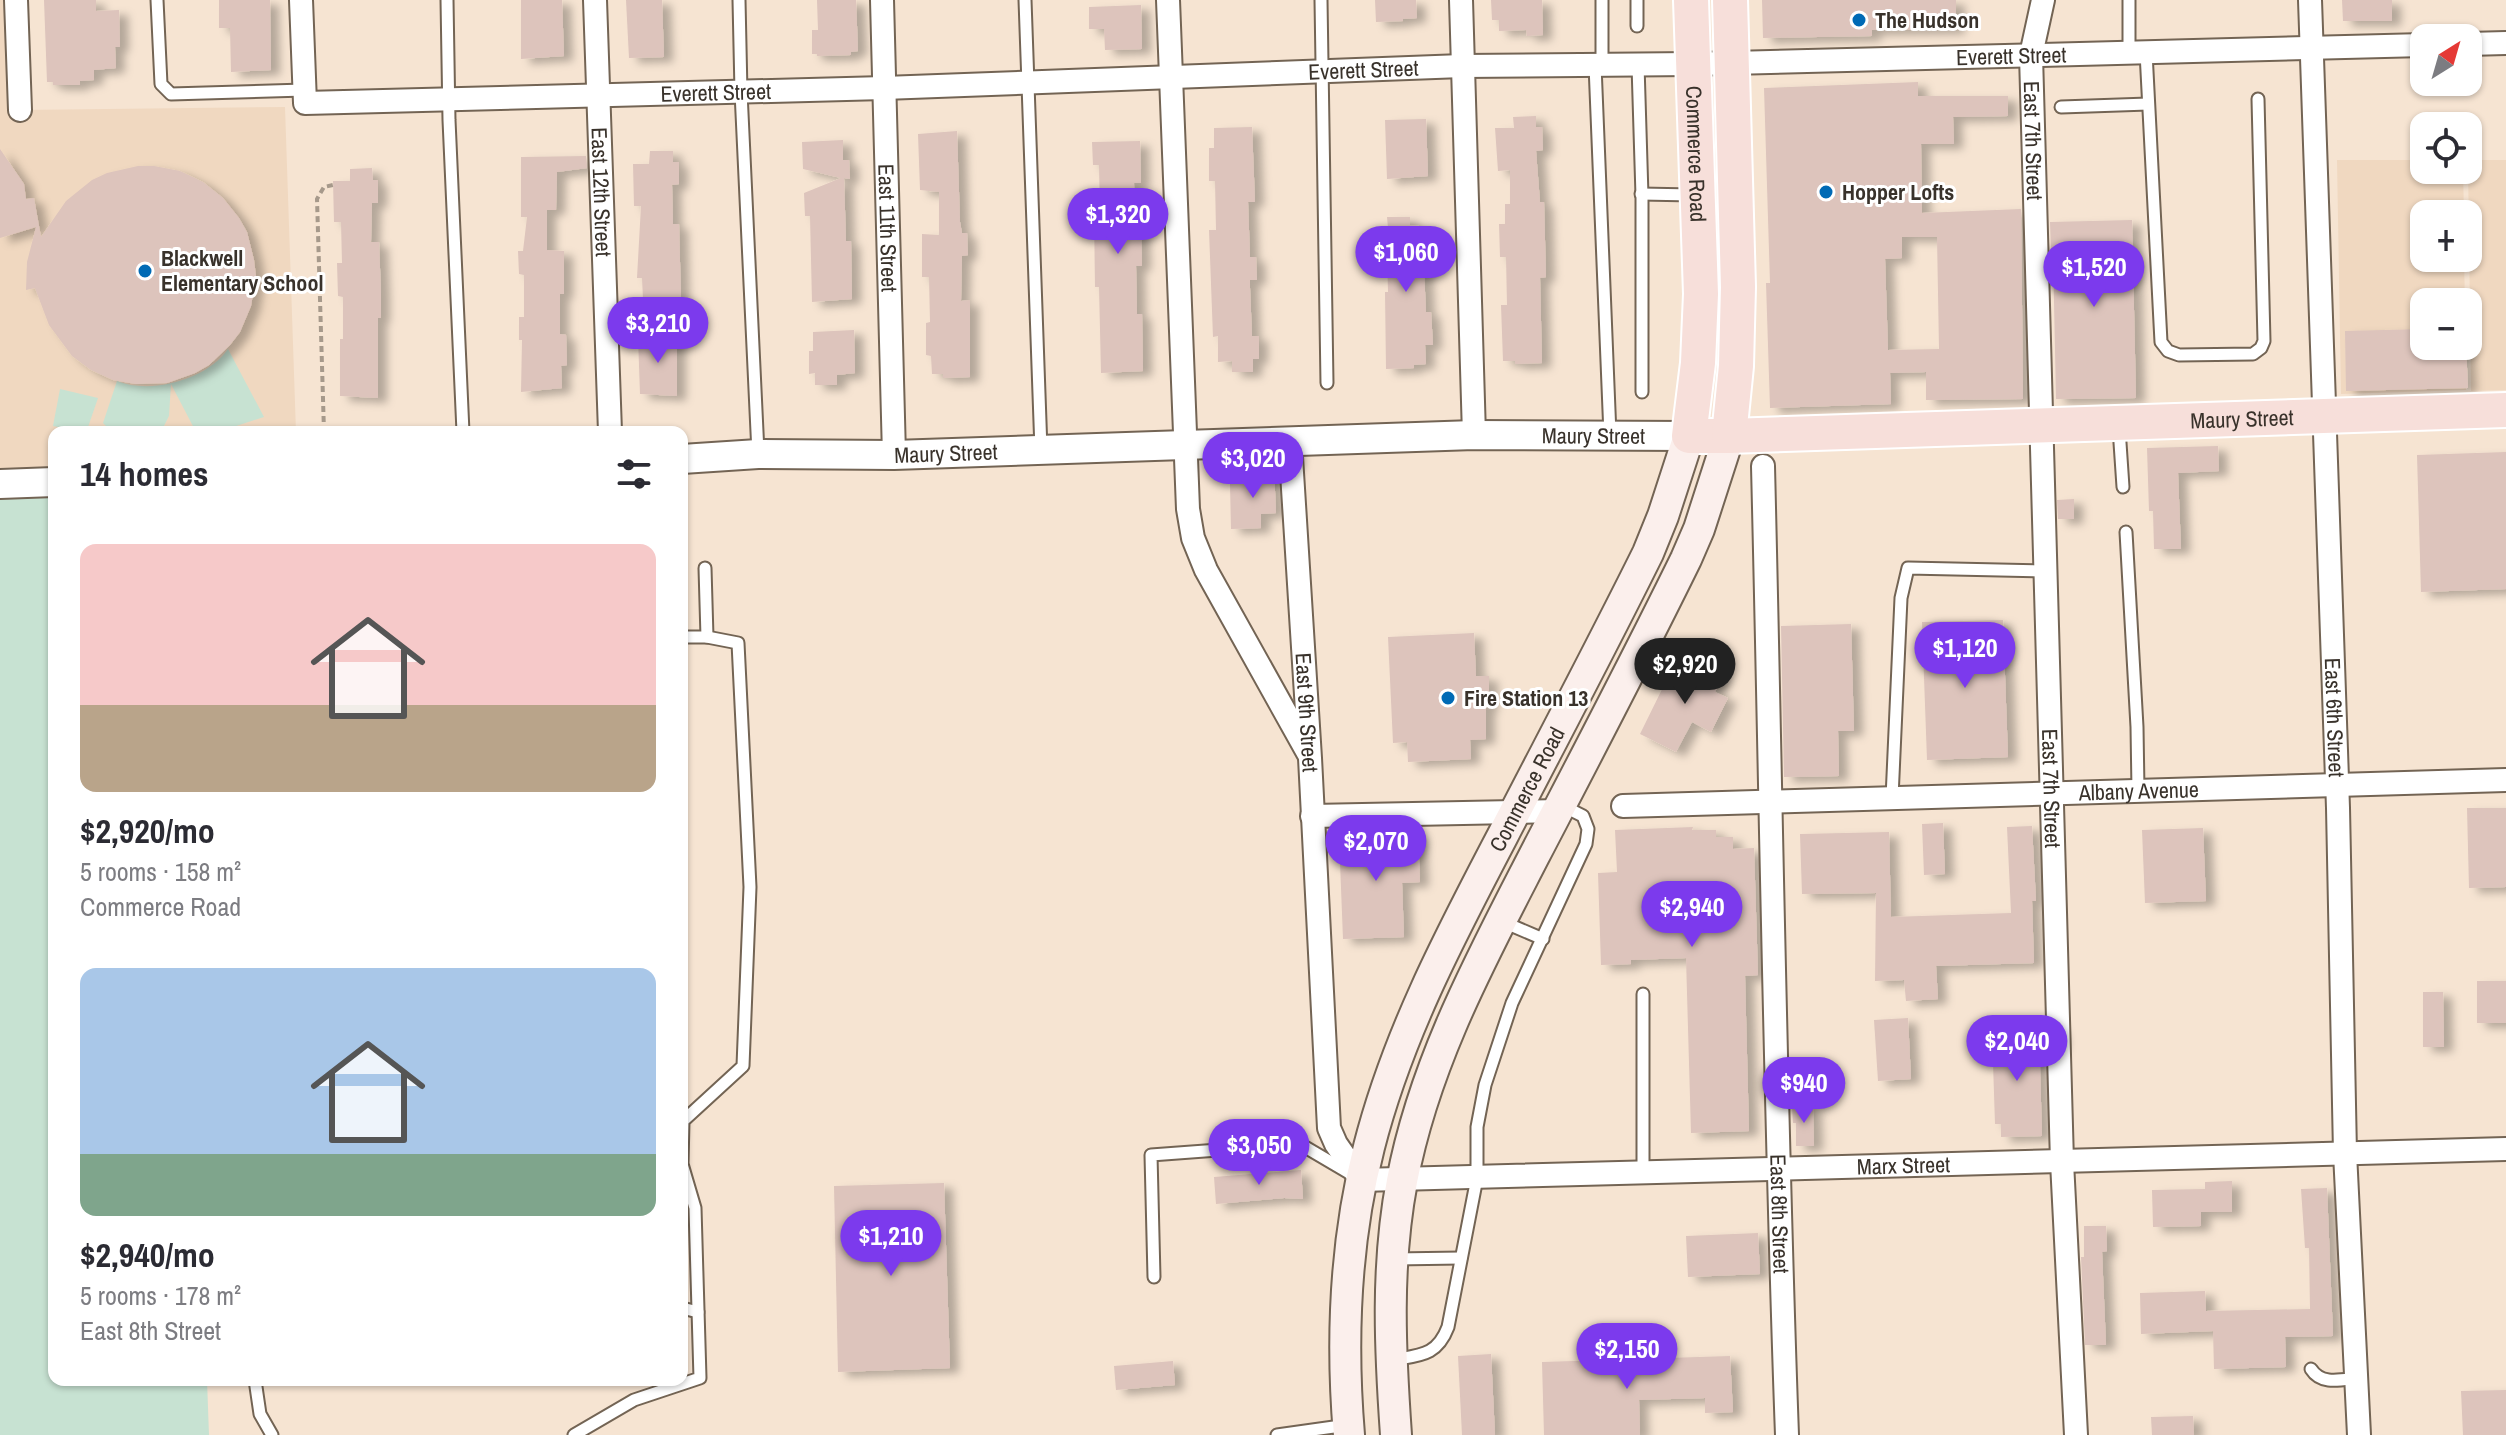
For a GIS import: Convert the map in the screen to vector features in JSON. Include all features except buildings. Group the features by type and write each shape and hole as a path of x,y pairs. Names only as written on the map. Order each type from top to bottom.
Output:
{"main road":[{"name":"Commerce Road","path":"1396,1435 1391,1360 1391,1259 1402,1180 1414,1126 1440,1048 1500,921 1559,808 1583,720 1648,553 1689,436 1700,335 1701,294 1691,0"},
{"name":"Commerce Road","path":"1349,1430 1345,1350 1349,1259 1361,1180 1380,1109 1407,1031 1453,931 1515,810 1583,720 1686,559 1729,436 1738,321 1730,0"},
{"name":"Maury Street","path":"1689,436 2506,410"}],"street":[{"path":"16,0 20,110"},
{"path":"301,0 304,97"},
{"name":"East 12th Street","path":"595,0 610,426"},
{"name":"East 11th Street","path":"882,0 894,455"},
{"path":"1168,0 1185,446 1188,509 1193,538 1206,570 1310,758"},
{"path":"1461,0 1474,435"},
{"name":"East 7th Street","path":"2043,0 2031,55 2062,1162 2076,1435"},
{"name":"East 6th Street","path":"2310,0 2337,785 2345,1153 2359,1435"},
{"path":"2482,44 2506,43"},
{"name":"Everett Street","path":"304,97 448,99 741,92 1462,66 1693,64 2410,45"},
{"name":"Maury Street","path":"688,459 758,454 894,455 1041,451 1474,435 1689,436"},
{"name":"East 9th Street","path":"1290,441 1329,1128 1336,1144 1361,1180"},
{"path":"1763,466 1772,802"},
{"path":"0,484 48,482"},
{"name":"Albany Avenue","path":"1623,806 2506,780"},
{"name":"East 8th Street","path":"1772,802 1777,1170 1787,1435"},
{"path":"1312,816 1559,808"},
{"name":"Marx Street","path":"1361,1180 2506,1149"}],"lane":[{"path":"157,0 161,84 171,94 304,97"},
{"path":"447,0 448,99 463,426"},
{"path":"739,0 758,454"},
{"path":"1025,0 1041,451"},
{"path":"1321,0 1327,383"},
{"path":"1602,0 1599,65 1610,435"},
{"path":"1637,0 1637,26"},
{"path":"2129,0 2148,104 2161,342 2168,351 2179,355 2253,354 2264,341 2258,99"},
{"path":"1638,65 1642,392"},
{"path":"2061,107 2148,104"},
{"path":"1641,194 1698,195"},
{"path":"2119,422 2123,487"},
{"path":"2126,532 2138,790"},
{"path":"705,568 707,637"},
{"path":"1892,798 1901,598 1908,568 2045,571"},
{"path":"688,637 738,643 750,887 743,1066 688,1116"},
{"path":"1391,1360 1434,1349 1443,1340 1448,1327 1477,1178 1477,1127 1485,1085 1512,1003 1586,844 1588,829 1583,816 1559,808"},
{"path":"1500,921 1543,939"},
{"path":"1643,994 1643,1173"},
{"path":"1154,1277 1151,1155 1300,1144 1361,1180"},
{"path":"688,1184 695,1208 700,1378 688,1382"},
{"path":"1391,1259 1461,1258"},
{"path":"688,1310 698,1312"},
{"path":"2311,1369 2315,1376 2323,1380 2356,1378"},
{"path":"256,1386 260,1414 272,1435"},
{"path":"574,1435 634,1400 676,1386"},
{"path":"1277,1435 1349,1430"}],"path":[{"path":"324,426 317,199 324,187 333,185"}],"shaded area":[{"name":"Blackwell Elementary School","path":"0,0 16,0 20,110 285,107 296,426 48,426 48,482 0,483"},
{"path":"2337,160 2410,160 2410,184 2463,184 2464,200 2410,200 2410,272 2464,272 2465,288 2410,288 2410,360 2465,360 2466,390 2341,394"},
{"path":"2482,160 2506,160 2506,390 2471,391 2471,360 2482,360 2482,288 2470,288 2469,272 2482,272 2482,200 2469,200 2468,184 2482,184"}],"green space":[{"path":"228,349 264,417 236,426 193,426 171,384 169,416 164,426 106,426 103,423 117,381 146,386 178,382 219,360"},
{"path":"60,389 98,398 88,426 53,426"},
{"path":"48,482 48,1386 207,1386 209,1435 0,1435 0,483"}],"place":[{"name":"The Hudson","path":"1859,20"},
{"name":"Hopper Lofts","path":"1826,192"},
{"name":"Blackwell Elementary School","path":"145,271"},
{"name":"Fire Station 13","path":"1448,698"}]}
